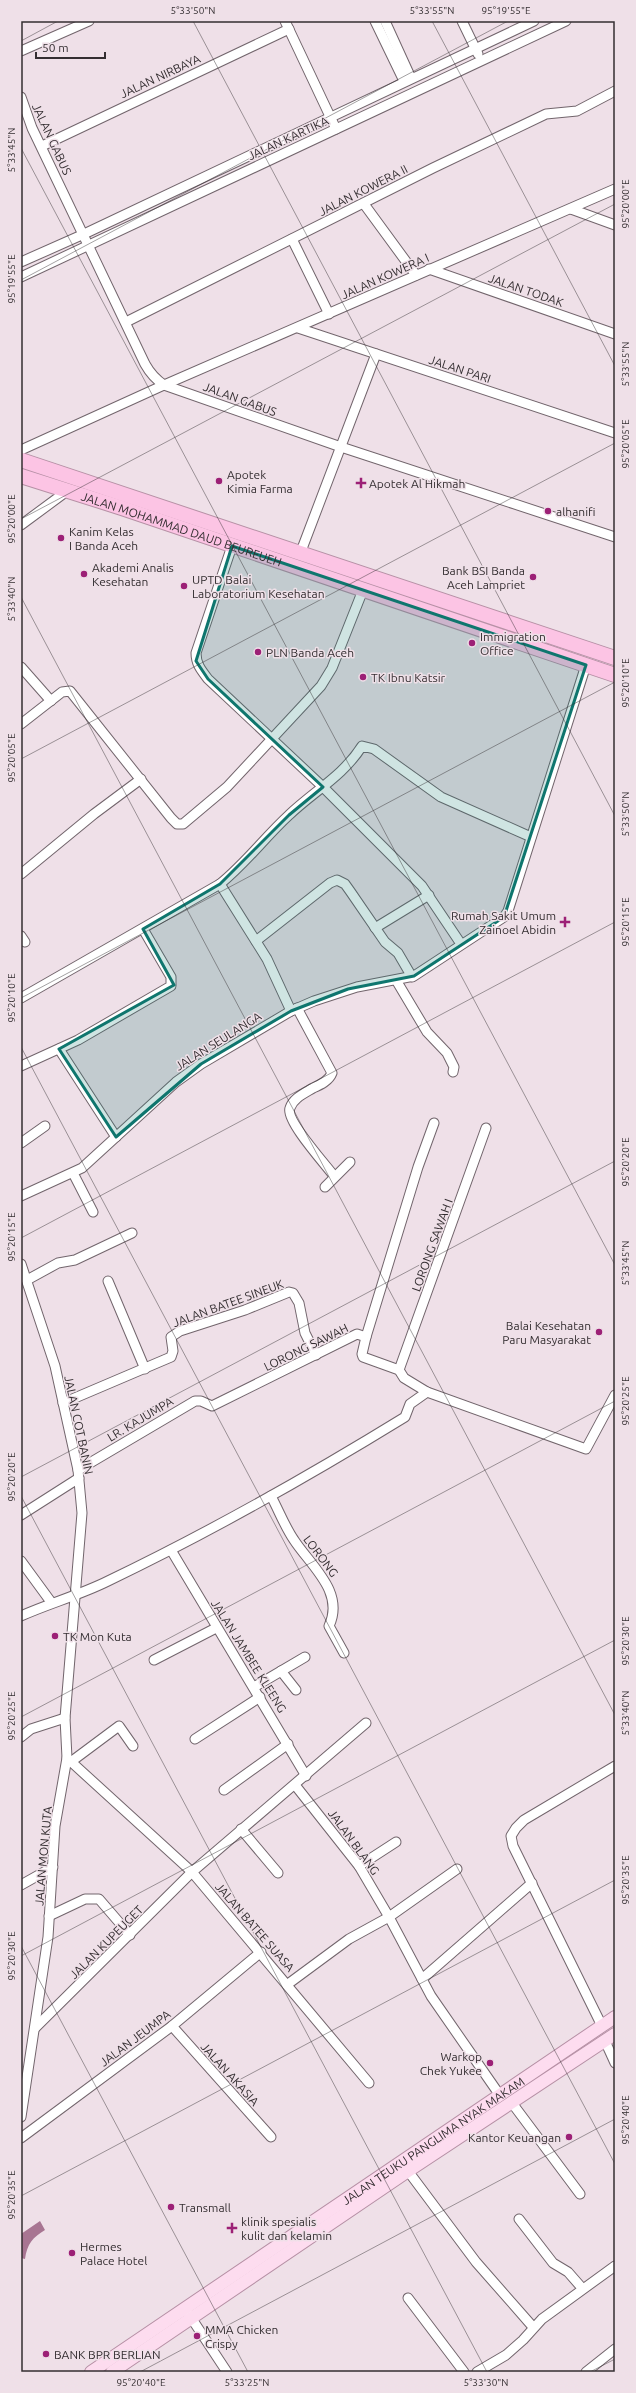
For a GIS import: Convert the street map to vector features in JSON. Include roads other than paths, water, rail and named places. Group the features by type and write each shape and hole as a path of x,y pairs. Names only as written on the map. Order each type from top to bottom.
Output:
{"highway":[{"name":"JALAN MOHAMMAD DAUD BEUREUEH","path":"21,460 615,658"},
{"name":"JALAN MOHAMMAD DAUD BEUREUEH","path":"21,476 615,675"}],"main road":[{"name":"JALAN TEUKU PANGLIMA NYAK MAKAM","path":"112,2372 188,2312 499,2094 615,2016"},
{"name":"JALAN TEUKU PANGLIMA NYAK MAKAM","path":"92,2372 408,2171 615,2034"}],"street":[{"path":"21,51 89,21"},
{"path":"375,21 408,80"},
{"path":"385,21 408,80"},
{"path":"462,21 480,61"},
{"name":"JALAN KARTIKA","path":"21,262 84,234 330,116 534,21"},
{"name":"JALAN KARTIKA","path":"21,277 90,246 566,21"},
{"path":"287,25 336,129"},
{"name":"JALAN NIRBAYA","path":"42,146 287,25"},
{"name":"JALAN KOWERA II","path":"126,322 364,204 433,168 546,114 577,111 615,91"},
{"name":"JALAN GABUS","path":"21,97 42,146 150,373 164,385 341,448 615,537"},
{"path":"198,180 202,192"},
{"name":"JALAN KOWERA I","path":"21,450 164,385 615,189"},
{"path":"364,204 416,275"},
{"path":"571,209 615,225"},
{"path":"292,239 329,314"},
{"name":"JALAN TODAK","path":"429,269 615,334"},
{"name":"JALAN PARI","path":"298,328 615,433"},
{"path":"300,554 376,354"},
{"path":"21,525 67,491"},
{"path":"232,546 196,653 196,661 208,679 323,787 429,895 461,944"},
{"path":"21,724 65,690 70,691 171,818 177,824 183,824 227,787 321,686 332,668 363,590"},
{"path":"256,941 330,883 337,880 345,884 385,942 398,953 412,977 498,921 508,912 586,665"},
{"path":"21,667 51,701"},
{"path":"21,998 220,884 236,872 289,815 323,787 354,758 362,746 374,748 441,797 531,837"},
{"path":"21,874 94,814 141,779"},
{"path":"220,884 256,941 294,1010 332,1074 328,1080 294,1101 290,1108 290,1116 302,1135 334,1176"},
{"path":"375,928 429,895"},
{"path":"21,1066 59,1049 171,986 171,977 143,929"},
{"name":"JALAN SEULANGA","path":"21,1196 72,1173 116,1137 176,1082 200,1064 294,1010 348,990 412,977"},
{"path":"396,980 427,1032 447,1053 454,1067 453,1072"},
{"path":"59,1049 116,1137"},
{"path":"366,1337 418,1168 434,1123"},
{"path":"21,1142 45,1126"},
{"name":"LORONG SAWAH I","path":"399,1370 486,1128"},
{"path":"325,1187 334,1176 350,1162"},
{"path":"72,1173 93,1212"},
{"path":"27,1280 58,1263 76,1260 132,1233"},
{"name":"JALAN COT BANIN","path":"21,1264 49,1345 78,1474 81,1535 74,1596"},
{"path":"108,1281 145,1369"},
{"name":"JALAN BATEE SINEUK","path":"63,1403 145,1369 172,1355 170,1341 174,1334 245,1310 288,1292 293,1293 298,1298 304,1333 316,1355"},
{"name":"LORONG SAWAH","path":"216,1404 357,1334 366,1337 362,1354 364,1357 399,1370 404,1378 427,1392 586,1449 615,1395"},
{"path":"21,1616 51,1602 74,1596 171,1550 324,1467 405,1417 410,1404 427,1392"},
{"name":"LR. KAJUMPA","path":"21,1515 78,1474 195,1401 201,1401 212,1406 216,1404"},
{"name":"LORONG","path":"271,1496 294,1540 329,1586 333,1617 329,1626 344,1653"},
{"name":"JALAN JAMBEE KLEENG","path":"171,1550 216,1628 254,1687 306,1776"},
{"path":"21,1561 51,1602"},
{"name":"JALAN MON KUTA","path":"21,2117 24,2078 35,2028 50,1916 55,1826 70,1760 65,1718 74,1596"},
{"path":"154,1660 216,1628"},
{"path":"254,1687 305,1657"},
{"path":"281,1671 296,1690"},
{"path":"195,1740 260,1697"},
{"path":"21,1737 31,1729 65,1718"},
{"name":"JALAN KUPEUGET","path":"35,2028 192,1872 241,1829 306,1776 366,1723"},
{"path":"70,1760 119,1726 133,1746"},
{"path":"224,1790 288,1744"},
{"name":"JALAN BATEE SUASA","path":"70,1760 192,1872 288,1984 349,1939 388,1917 457,1869"},
{"path":"602,2026 513,1846 512,1832 524,1820 615,1766"},
{"name":"JALAN BLANG","path":"295,1785 359,1866 388,1917"},
{"path":"241,1829 278,1873"},
{"path":"359,1866 396,1842"},
{"path":"21,1885 53,1867"},
{"path":"422,1979 532,1883"},
{"path":"50,1916 85,1899 99,1899 130,1935"},
{"path":"388,1917 441,2012 499,2094"},
{"name":"JALAN JEUMPA","path":"21,2138 172,2026 261,1952"},
{"path":"288,1984 369,2083"},
{"name":"JALAN AKASIA","path":"172,2026 271,2137"},
{"path":"605,2041 615,2063"},
{"path":"512,2103 580,2194"},
{"path":"408,2171 476,2262 533,2327"},
{"path":"519,2219 553,2263 568,2272 582,2288"},
{"path":"477,2372 506,2355 523,2340 533,2327 582,2288 615,2266"},
{"path":"408,2298 464,2372"},
{"path":"188,2312 227,2372"},
{"path":"586,2372 615,2349"}],"place":[{"name":"Apotek Kimia Farma","path":"219,481"},
{"name":"Apotek Al Hikmah","path":"361,483"},
{"name":"alhanifi","path":"548,511"},
{"name":"Kanim Kelas I Banda Aceh","path":"61,538"},
{"name":"Akademi Analis Kesehatan","path":"84,574"},
{"name":"Bank BSI Banda Aceh Lampriet","path":"533,577"},
{"name":"UPTD Balai Laboratorium Kesehatan","path":"184,586"},
{"name":"Immigration Office","path":"472,643"},
{"name":"PLN Banda Aceh","path":"258,652"},
{"name":"TK Ibnu Katsir","path":"363,677"},
{"name":"Rumah Sakit Umum Zainoel Abidin","path":"565,922"},
{"name":"Balai Kesehatan Paru Masyarakat","path":"599,1332"},
{"name":"TK Mon Kuta","path":"55,1636"},
{"name":"Warkop Chek Yukee","path":"490,2063"},
{"name":"Kantor Keuangan","path":"569,2137"},
{"name":"Transmall","path":"171,2207"},
{"name":"klinik spesialis kulit dan kelamin","path":"232,2228"},
{"name":"Hermes Palace Hotel","path":"72,2253"},
{"name":"MMA Chicken Crispy","path":"197,2336"},
{"name":"BANK BPR BERLIAN","path":"46,2354"}]}
